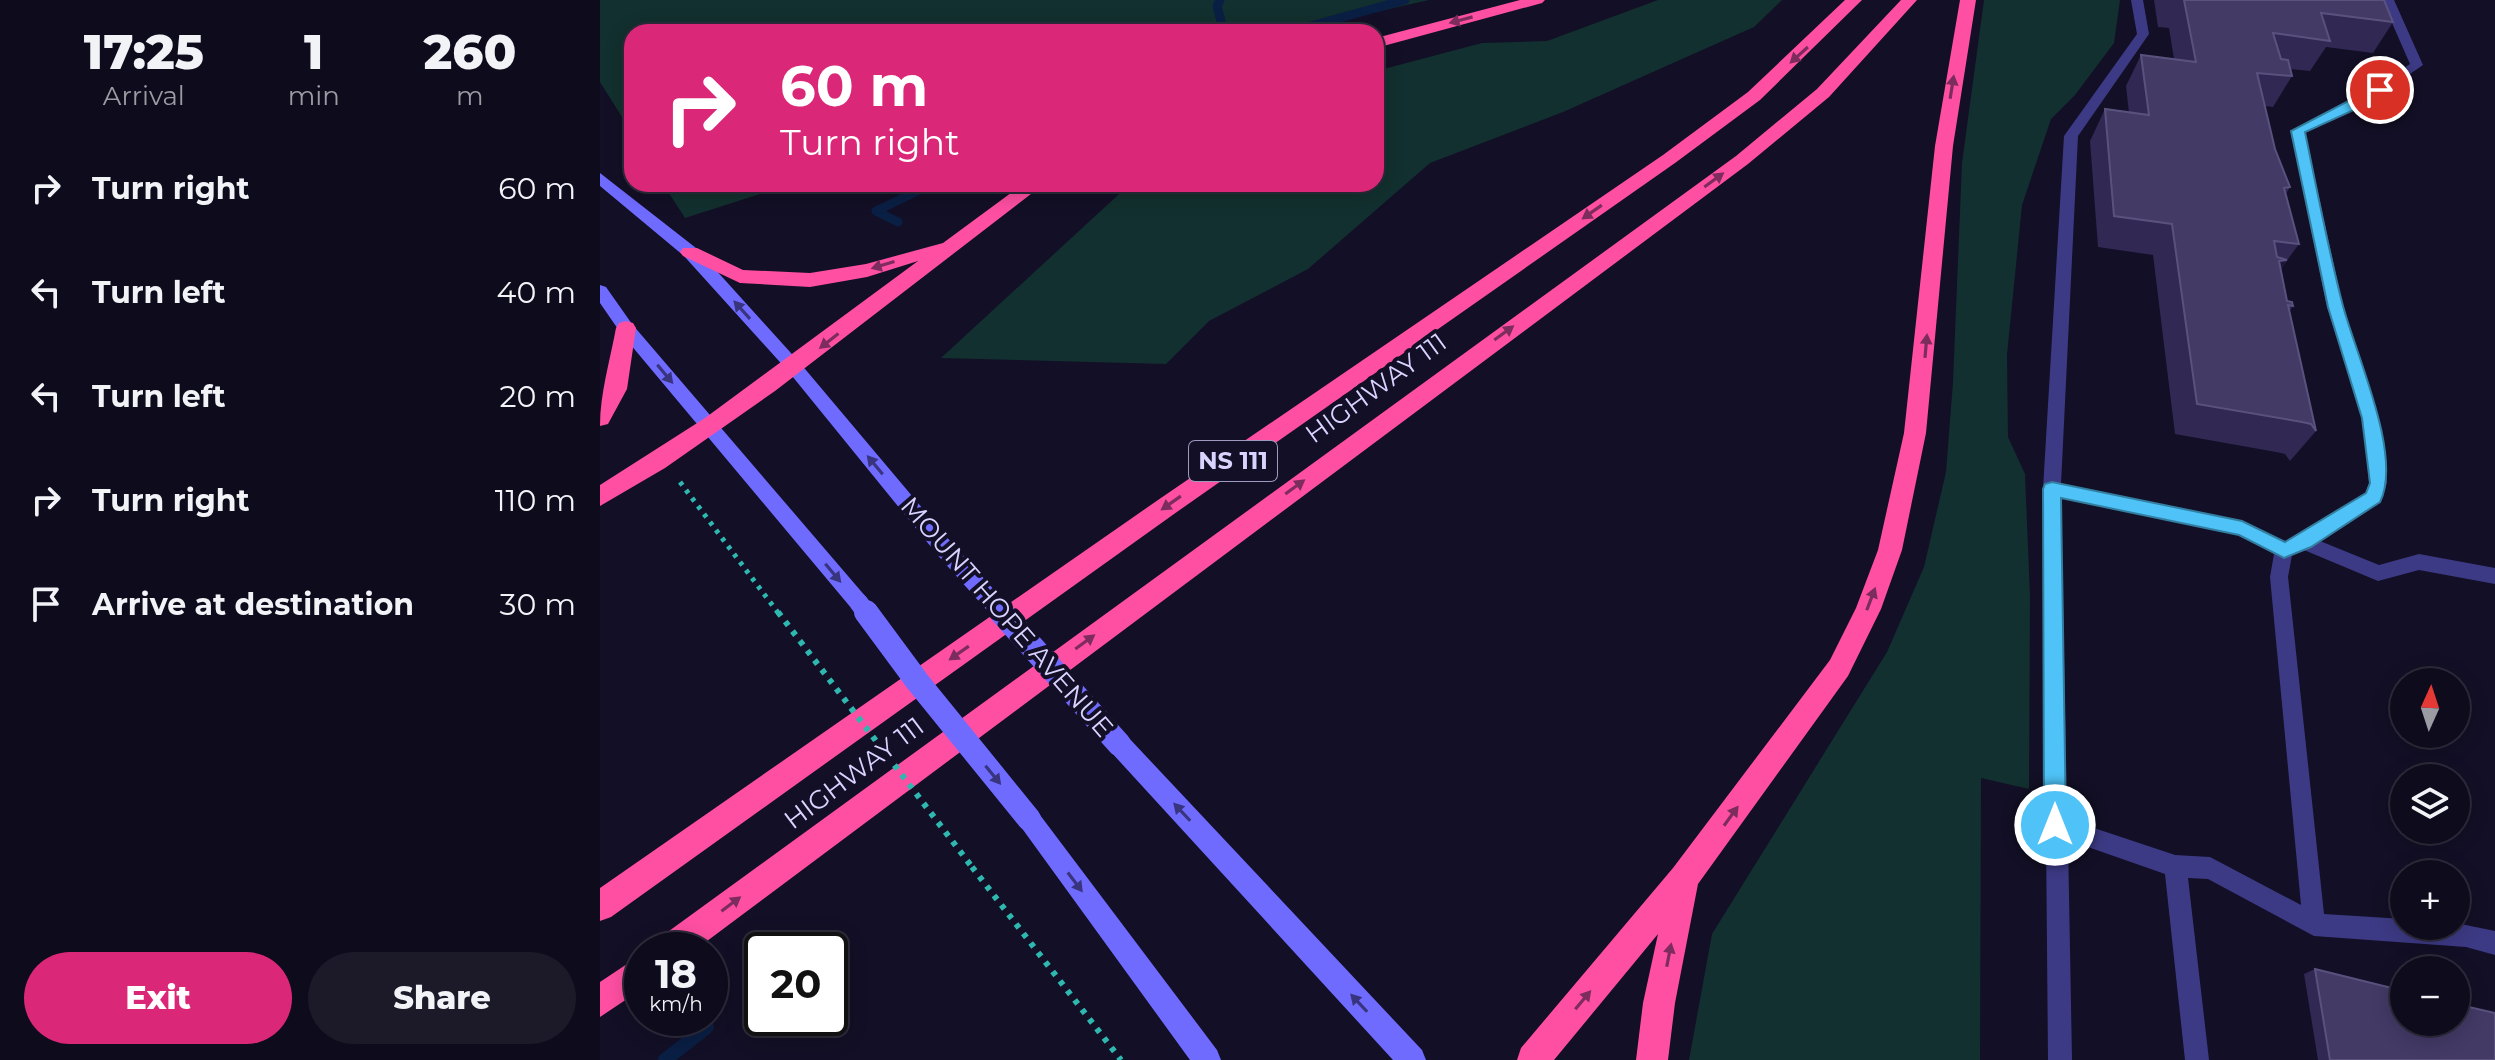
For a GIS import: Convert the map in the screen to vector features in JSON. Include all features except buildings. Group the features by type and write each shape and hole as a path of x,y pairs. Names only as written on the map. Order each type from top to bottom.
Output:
{"highway":[{"path":"1384,41 1537,0"},
{"name":"HIGHWAY 111","path":"600,906 1166,507 1669,159 1754,96 1854,0"},
{"name":"HIGHWAY 111","path":"693,932 1742,160 1823,93 1909,0"},
{"path":"1533,1060 1684,879 1839,668 1868,609 1890,550 1905,490 1917,419 1944,146 1968,0"},
{"path":"600,497 710,428 1024,192"},
{"path":"690,252 740,276 810,280 867,270 957,242"},
{"path":"600,418 616,389 626,328"},
{"path":"1652,1060 1659,1003 1684,879"},
{"path":"600,1001 624,983"}],"street":[{"name":"MOUNT HOPE AVENUE","path":"600,178 690,252 794,367 943,547 1119,744 1412,1060"},
{"path":"600,291 626,328 859,603 917,681 1029,819 1207,1060"}],"lane":[{"path":"2060,1060 2052,489 2071,136 2143,34 2137,0"},
{"path":"2052,489 2242,528 2284,550 2304,542 2374,497 2378,483 2371,418 2335,307 2298,131 2361,102 2417,65 2388,0"},
{"path":"2304,542 2378,573 2419,562 2495,576"},
{"path":"2284,550 2279,577 2314,925"},
{"path":"2055,825 2175,866 2210,868 2314,925 2466,935 2495,943"},
{"path":"2175,866 2197,1060"}],"path":[{"path":"662,460 1121,1060"}],"green space":[{"path":"600,0 1429,0 1322,24 624,24 624,120 600,82"},
{"path":"1658,0 1782,0 1754,27 1563,112 1430,163 1308,269 1209,321 1166,364 941,358 1121,192 1384,192 1384,69 1482,43 1547,41"},
{"path":"1984,0 2120,0 2114,43 2075,95 2051,119 2022,205 2007,355 2008,437 2025,474 2030,596 2029,789 1981,778 1980,1060 1689,1060 1712,934 1887,652 1924,567 1946,472 1962,163"},
{"path":"668,192 766,192 685,218"}],"waterway":[{"path":"1220,0 1217,6 1222,24"},
{"path":"1318,24 1405,0"},
{"path":"898,222 876,211 915,192"},
{"path":"665,1060 696,1036"}],"route":[{"path":"2055,825 2052,489 2242,528 2284,550 2304,542 2374,497 2378,483 2371,418 2335,307 2298,131 2380,90"}]}
